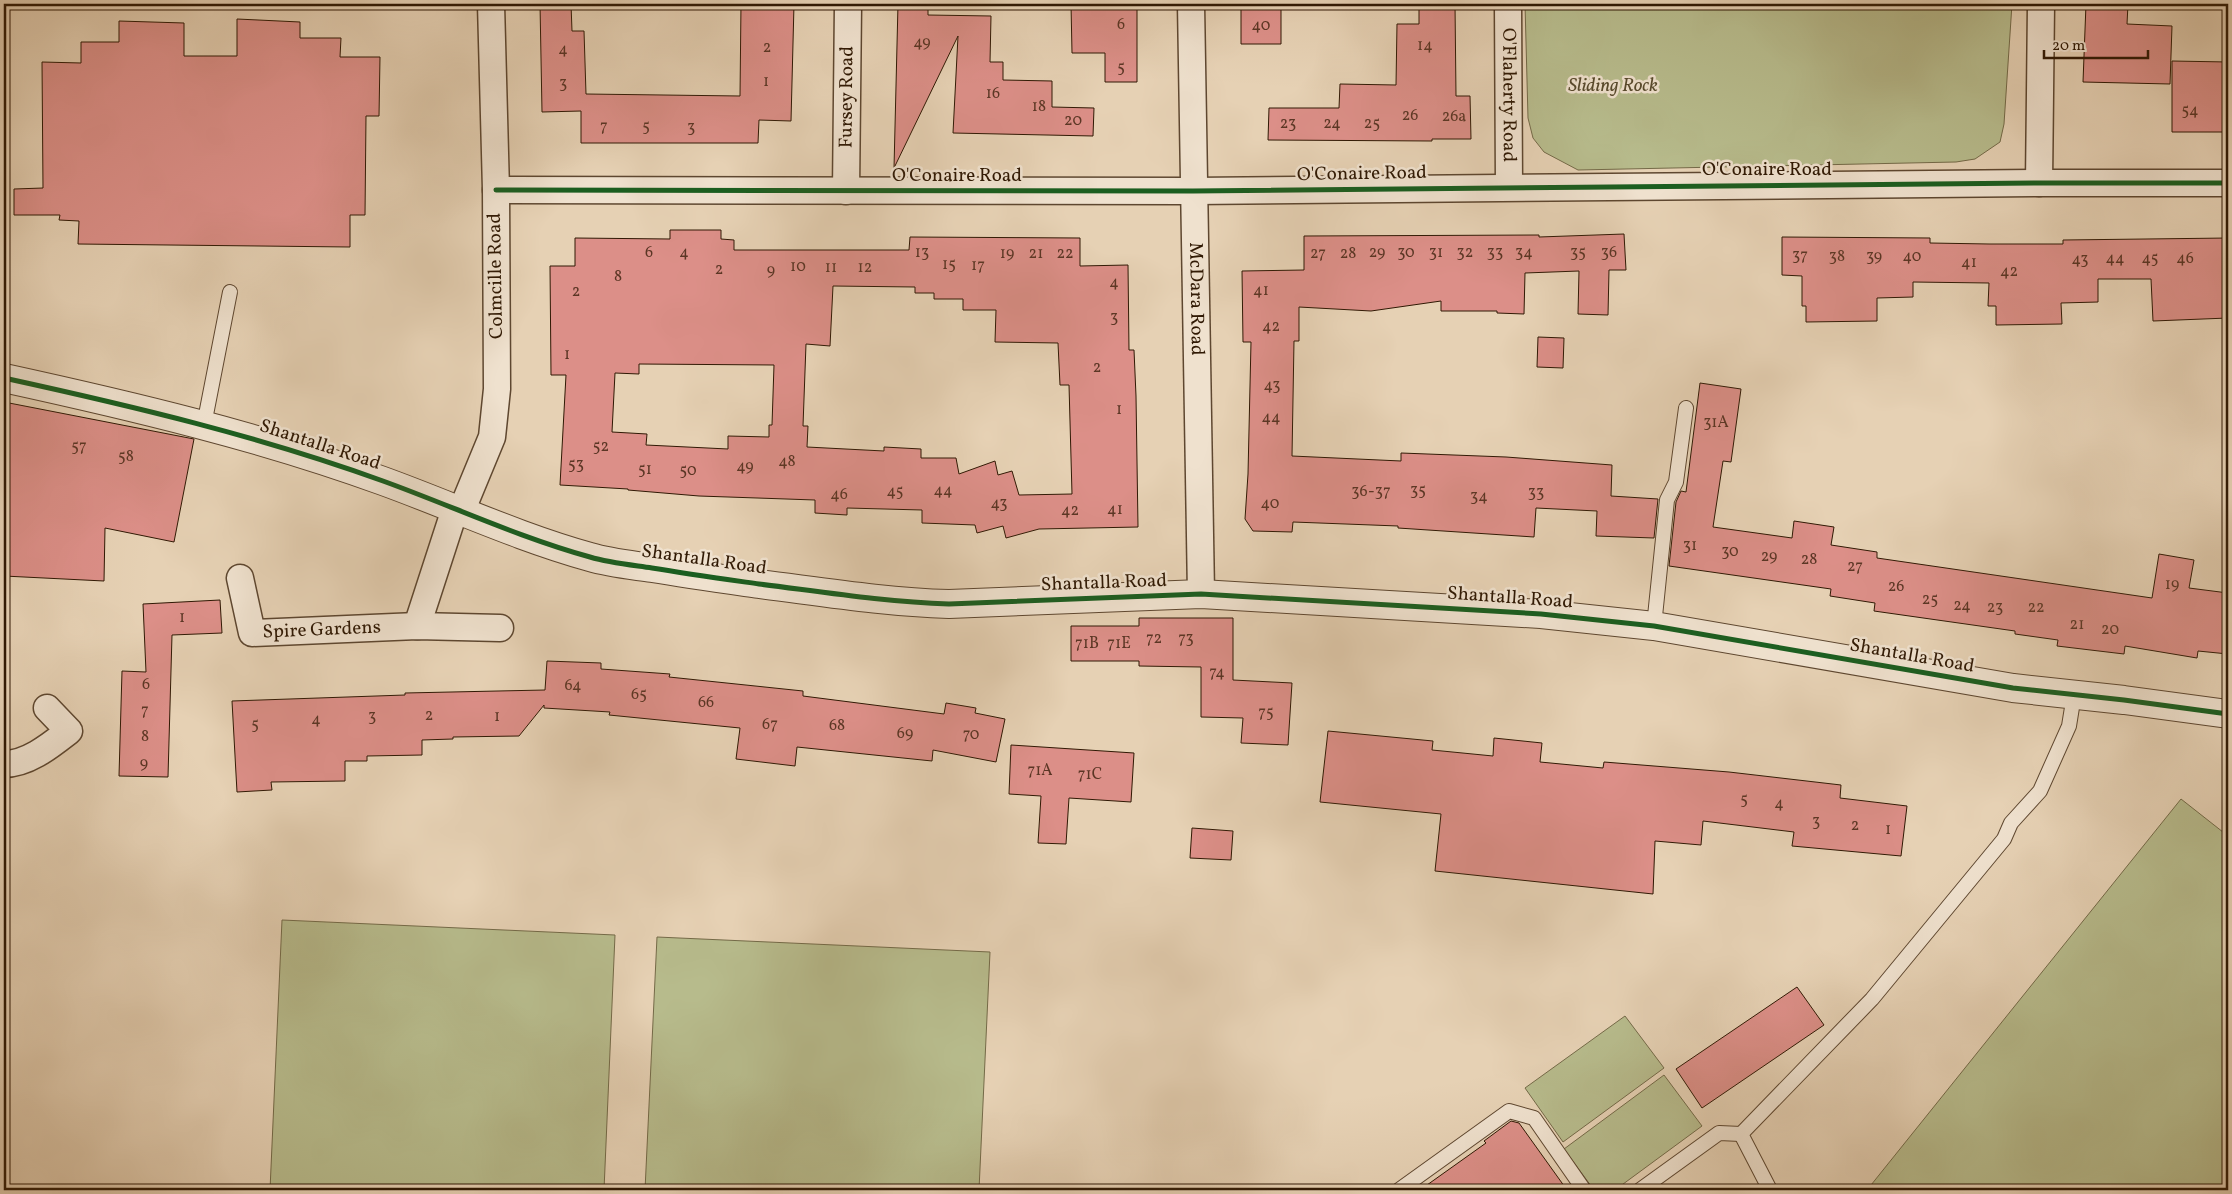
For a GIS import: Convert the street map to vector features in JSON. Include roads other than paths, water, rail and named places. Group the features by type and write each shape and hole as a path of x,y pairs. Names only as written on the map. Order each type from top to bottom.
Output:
{"street":[{"name":"Colmcille Road","path":"458,510 492,437 497,380 496,190 491,4"},
{"name":"Fursey Road","path":"846,190 848,4"},
{"name":"McDara Road","path":"1191,4 1201,594"},
{"name":"O'Flaherty Road","path":"1508,4 1509,187"},
{"path":"2039,183 2041,4"},
{"name":"O'Conaire Road","path":"496,190 1193,191 2039,183 2228,184"},
{"name":"Shantalla Road","path":"4,378 204,425 382,480 524,537 591,558 703,576 881,601 950,604 1201,594 1541,614 1654,626 2013,688 2228,714"},
{"path":"417,626 458,510"},
{"name":"Spire Gardens","path":"240,578 252,633 417,626 500,628"},
{"path":"4,764 12,764 49,748 69,731 47,708"}],"lane":[{"path":"204,425 230,292"},
{"path":"1654,626 1667,500 1676,482 1686,408"},
{"path":"1640,1190 1719,1133 1741,1134 1872,998 2004,839 2011,823 2040,791 2069,726 2074,695"},
{"path":"1399,1190 1509,1111 1534,1118 1584,1190"},
{"path":"1741,1134 1770,1190"}],"park label":[{"name":"Sliding Rock","path":"1613,86"}]}
